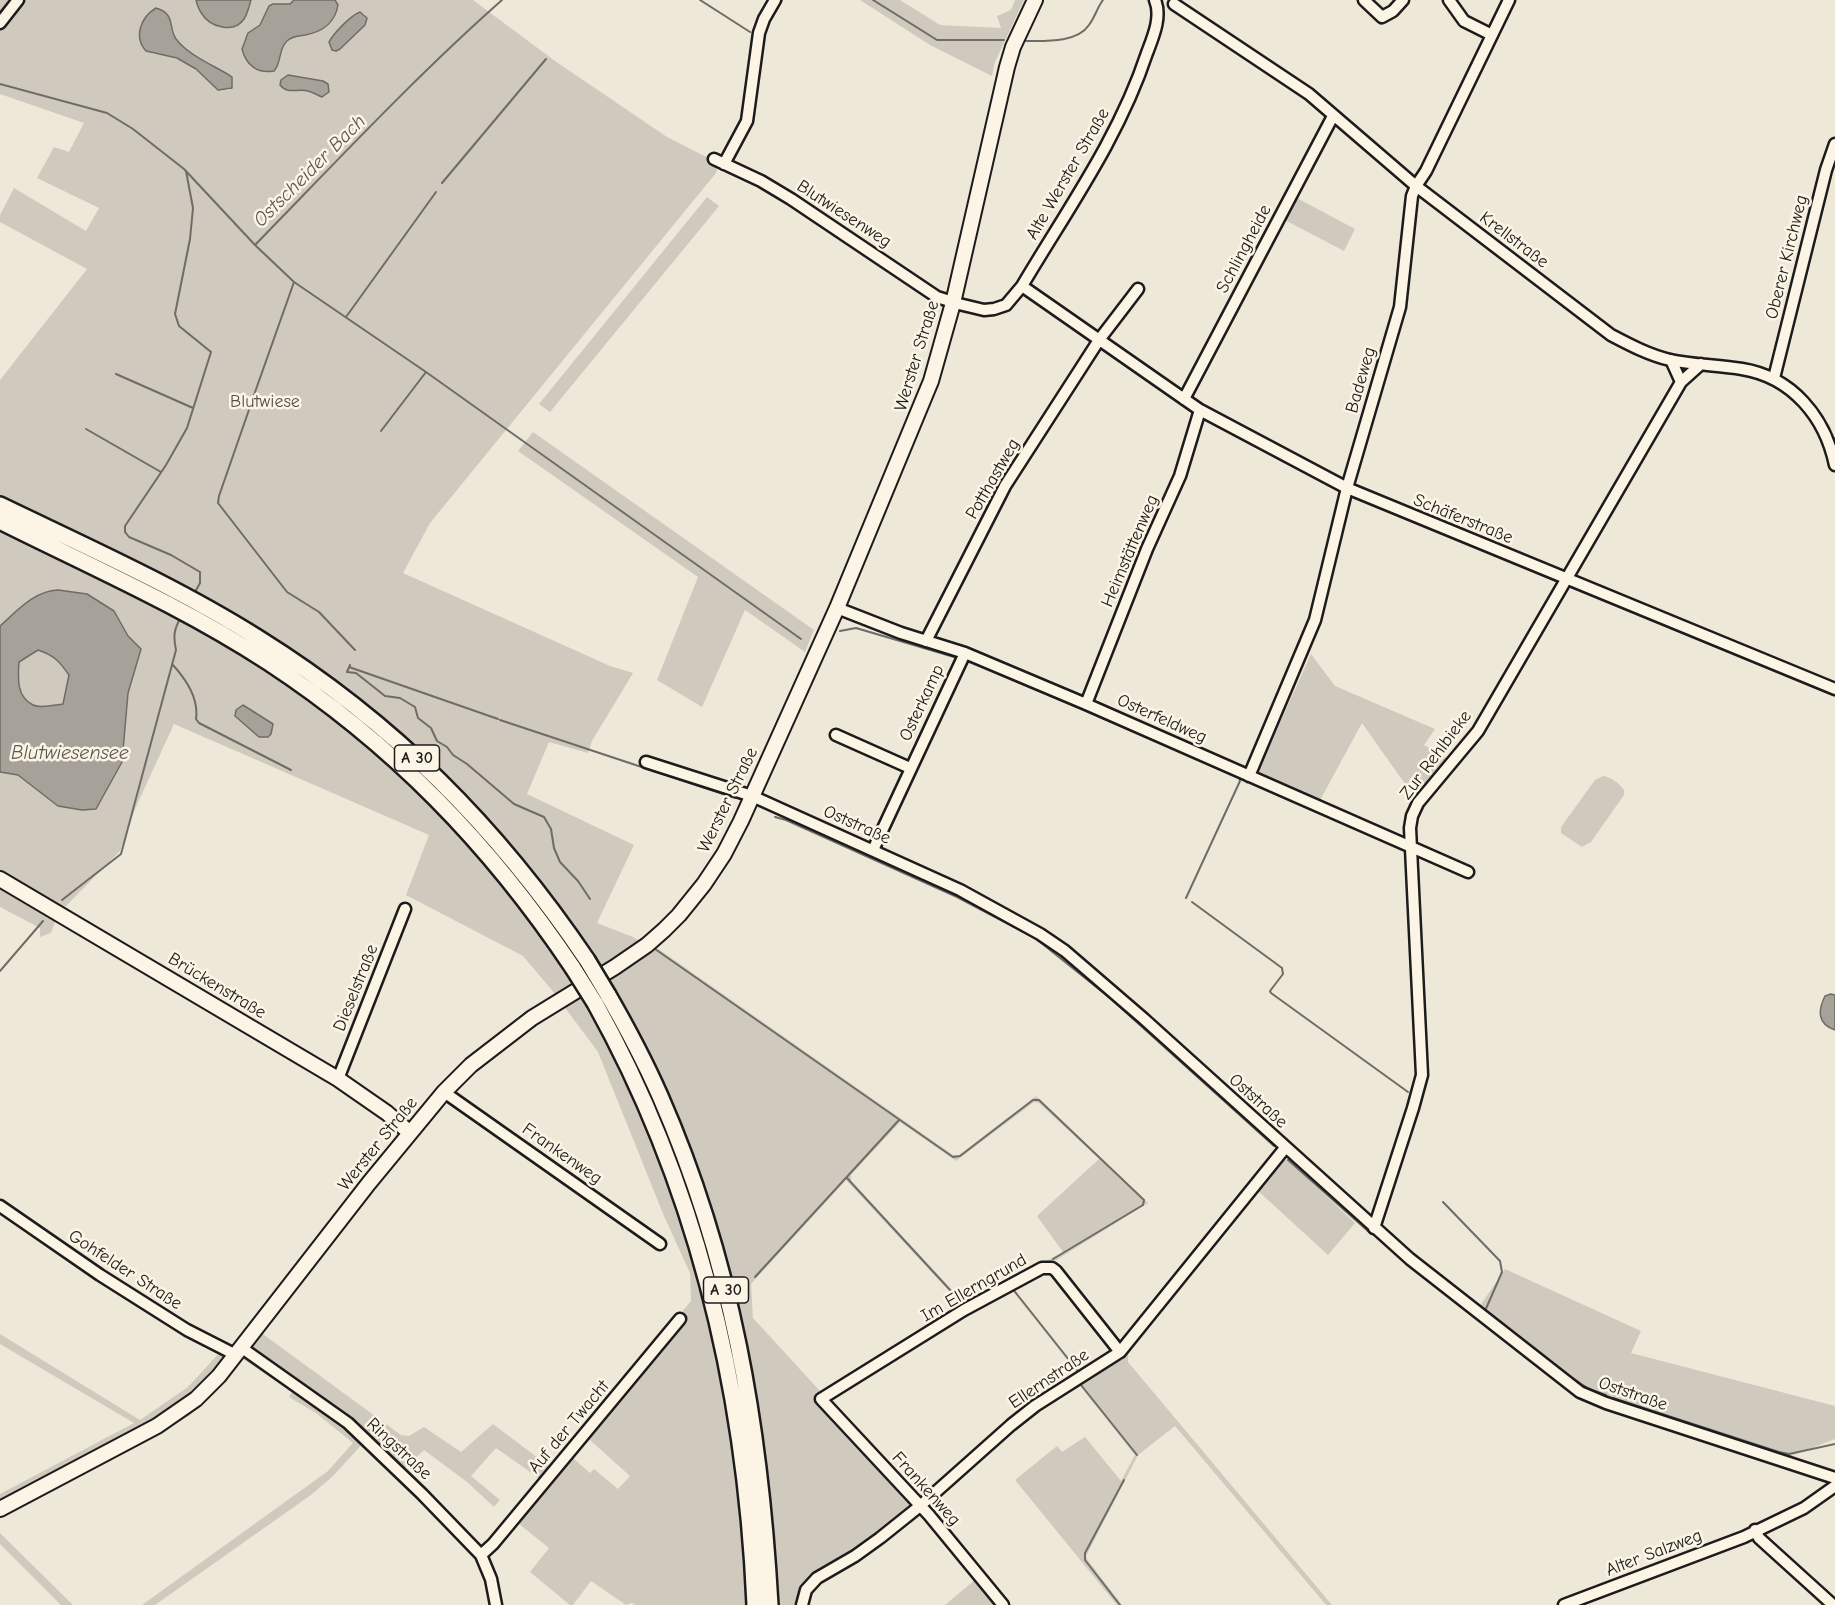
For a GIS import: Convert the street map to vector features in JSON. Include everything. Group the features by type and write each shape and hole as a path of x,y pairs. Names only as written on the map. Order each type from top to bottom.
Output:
{"highway":[{"name":"A 30","path":"0,505 180,594 198,613"},
{"name":"A 30","path":"0,521 173,608 198,613 257,637 331,687 439,778 513,858 543,896 580,964 660,1095 685,1158 718,1262 734,1323 749,1399 765,1523 770,1605"},
{"name":"A 30","path":"602,999 664,1146 684,1201 704,1268 722,1341 734,1404 747,1507 755,1605"}],"main road":[{"name":"Werster Straße","path":"0,1509 145,1433 173,1416 204,1392 239,1351 409,1132 444,1092 471,1065 532,1018 647,945 679,915 724,854 837,608 923,404 953,303 1007,67 1013,47 1035,0"},
{"name":"Brückenstraße","path":"0,879 338,1079 387,1113 409,1132"}],"street":[{"path":"0,23 18,0"},
{"name":"Blutwiesenweg","path":"775,0 759,33 747,121 719,161 791,198 937,297 953,303"},
{"path":"1364,0 1382,17 1393,11 1403,0"},
{"path":"1449,0 1464,21 1492,35"},
{"name":"Badeweg","path":"1249,776 1314,620 1347,488 1400,307 1412,196 1509,0"},
{"path":"1156,3 1176,2"},
{"name":"Krellstraße","path":"1176,2 1309,94 1416,186 1611,335 1644,352 1671,360 1743,369 1774,378 1796,394 1812,413 1827,440 1835,465"},
{"name":"Alte Werster Straße","path":"953,303 984,310 994,309 1006,304 1022,286 1110,140 1129,101 1154,33 1156,3"},
{"name":"Schlingheide","path":"1184,399 1333,116"},
{"name":"Oberer Kirchweg","path":"1774,378 1826,170 1835,144"},
{"name":"Schäferstraße","path":"1022,286 1200,410 1347,488 1835,689"},
{"path":"1099,340 1137,289"},
{"name":"Potthastweg","path":"926,641 1005,486 1099,340"},
{"path":"1671,360 1681,382"},
{"name":"Zur Rehlbieke","path":"1374,1228 1422,1075 1411,848 1412,816 1418,803 1478,731 1681,382 1701,364"},
{"name":"Heimstättenweg","path":"1086,704 1147,549 1180,476 1200,410"},
{"name":"Osterfeldweg","path":"837,608 965,653 1468,872"},
{"name":"Osterkamp","path":"873,850 965,653"},
{"name":"Osterkamp","path":"836,735 910,768"},
{"name":"Oststraße","path":"646,762 752,796 960,890 1040,934 1065,951 1144,1019 1410,1259 1580,1392 1606,1403 1835,1478"},
{"name":"Dieselstraße","path":"338,1079 405,909"},
{"name":"Frankenweg","path":"444,1092 660,1244"},
{"name":"Ellernstraße","path":"802,1605 810,1583 855,1556 920,1506 1035,1406 1120,1352 1285,1148"},
{"name":"Gohfelder Straße","path":"0,1206 100,1275 187,1330 239,1351"},
{"name":"Im Ellerngrund","path":"821,1400 964,1310 1042,1268 1052,1268 1056,1271 1120,1352"},
{"name":"Auf der Twacht","path":"481,1555 494,1544 680,1318"},
{"name":"Ringstraße","path":"239,1351 348,1423 422,1494 481,1555 491,1579 496,1605"},
{"name":"Frankenweg","path":"821,1400 920,1506 1003,1605"},
{"name":"Alter Salzweg","path":"1564,1605 1743,1537 1803,1508 1835,1486"},
{"path":"1755,1530 1759,1538 1833,1605"}],"green space":[{"name":"Blutwiese","path":"0,0 196,0 202,15 213,24 242,22 251,0 294,0 290,4 279,4 244,40 243,49 247,61 256,69 264,70 277,68 286,41 292,37 313,33 338,5 335,0 473,0 555,61 667,137 718,163 716,173 430,523 403,573 610,666 633,673 592,741 588,753 549,742 527,794 634,845 597,923 633,937 655,951 657,948 953,1155 959,1155 1036,1096 1148,1203 1053,1262 1116,1340 1123,1341 1199,1249 1206,1255 1128,1354 1128,1362 1332,1605 1326,1605 1175,1426 1138,1455 1086,1556 1122,1605 1117,1605 1015,1480 1057,1446 1062,1452 1085,1437 1121,1481 1135,1455 1080,1386 1059,1398 1021,1426 925,1511 863,1557 857,1549 814,1573 805,1585 798,1605 635,1605 632,1603 626,1605 591,1581 573,1605 570,1605 530,1572 549,1548 514,1520 540,1479 496,1448 471,1476 500,1500 494,1507 467,1482 424,1450 401,1472 367,1439 333,1476 311,1495 155,1605 142,1605 328,1471 353,1443 316,1413 289,1397 292,1392 237,1355 256,1329 401,1435 409,1436 424,1427 461,1452 493,1424 550,1467 565,1451 590,1473 594,1469 618,1489 630,1476 581,1432 691,1301 690,1273 664,1216 598,1052 551,989 523,956 406,895 429,835 174,724 135,809 120,851 64,908 56,919 51,933 40,937 40,928 0,907 0,380 87,269 0,222 0,215 14,188 86,231 99,208 37,178 54,147 69,152 84,123 0,94","holes":["161,10 171,21 176,39 194,55 212,64 230,90 216,87 181,61 152,54","360,12 365,14 357,30 340,49 336,32 351,17","1034,1102 1039,1103 1099,1159 1037,1216 1063,1252 966,1305 851,1181 851,1175 900,1122 956,1161","846,1180 963,1306 827,1391 820,1391 753,1318 751,1284","1044,1271 1052,1273 1110,1344 1109,1351 1078,1370 1013,1288","1011,1289 1076,1371 1006,1420 923,1495 916,1494 832,1403 833,1397 967,1312"]},
{"path":"860,0 900,0 940,25 1001,28 997,16 1011,10 1015,0 1024,0 995,62 992,76 930,45"},
{"path":"707,197 719,206 550,412 539,404"},
{"path":"1295,197 1355,229 1344,251 1283,219"},
{"path":"533,432 814,630 805,652 745,610 702,707 657,680 698,577 518,451"},
{"path":"1311,654 1335,686 1435,729 1424,745 1451,761 1415,798 1362,723 1318,804 1257,774"},
{"path":"1603,776 1617,783 1624,790 1624,795 1591,842 1582,847 1561,833 1561,827 1595,780"},
{"path":"1287,1160 1355,1223 1328,1255 1257,1190 1281,1161"},
{"path":"1505,1269 1641,1331 1631,1353 1835,1406 1835,1439 1783,1459 1580,1390 1478,1309"},
{"path":"0,1334 140,1420 188,1387 221,1351 235,1359 202,1399 205,1401 189,1416 0,1515 0,1494 134,1423 0,1344"},
{"path":"0,1533 73,1605 61,1605 0,1544"},
{"path":"976,1579 997,1605 945,1605"}],"water":[{"path":"196,0 251,0 240,24 222,27 206,19"},
{"path":"294,0 335,0 338,5 334,17 327,26 311,34 293,37 284,44 274,71 257,70 246,60 242,49 248,33 260,25 269,6 290,4"},
{"path":"156,8 169,17 176,39 182,45 195,56 232,77 232,88 218,90 196,69 177,58 146,51 140,40 140,28 146,17"},
{"path":"360,12 367,18 365,25 340,49 332,50 329,42 331,38 347,21"},
{"path":"288,75 323,81 328,84 329,92 322,97 304,90 286,90 280,85 281,80"},
{"name":"Blutwiesensee","path":"49,591 87,594 114,611 128,636 141,649 128,693 122,762 96,809 82,810 58,806 18,775 0,772 0,626 26,603","holes":["38,650 56,660 69,675 63,704 36,706 27,701 21,692 19,662"]},
{"path":"243,705 273,724 268,737 259,737 235,716 236,710"},
{"path":"1835,995 1835,1030 1825,1024 1820,1011 1825,996"}],"waterway":[{"name":"Ostscheider Bach","path":"0,84 107,113 133,129 184,169 255,245 407,89 502,0"},
{"name":"Ostscheider Bach","path":"700,0 750,32"},
{"name":"Ostscheider Bach","path":"768,24 782,0"},
{"name":"Ostscheider Bach","path":"873,0 937,40 1004,40"},
{"name":"Ostscheider Bach","path":"1026,41 1060,40 1077,35 1089,25 1103,0"},
{"path":"442,183 546,59"},
{"path":"186,171 193,208 190,239 175,314 179,326 211,352 187,428 166,465 125,526 125,532 129,537 171,555 200,572 200,583 194,594"},
{"path":"346,317 436,192"},
{"path":"255,245 294,282 426,372 801,639"},
{"path":"254,395 294,282"},
{"path":"381,431 426,372"},
{"path":"116,374 193,408"},
{"path":"251,404 218,503 287,592 319,612 355,650"},
{"path":"86,429 161,472"},
{"path":"62,900 121,854 176,650 175,633 181,617"},
{"path":"840,631 856,628 954,657"},
{"path":"973,662 1239,777 1240,781 1186,898"},
{"path":"172,664 190,689 195,704 196,719 199,723 291,770"},
{"path":"350,665 347,672 356,673 385,696 400,698 415,707 418,718 431,728 437,741 514,804 544,817 551,829 554,848 560,862 578,881 590,899"},
{"path":"349,667 498,719"},
{"path":"500,720 735,798"},
{"path":"775,817 957,897 1035,938 1110,998 1274,1146"},
{"path":"1192,902 1282,968 1283,974 1270,991 1271,993 1408,1092"},
{"path":"0,971 43,921"},
{"path":"655,949 953,1157 960,1156 1033,1100 1039,1100 1144,1200 1143,1205 1053,1259"},
{"path":"755,1277 899,1120"},
{"path":"1288,1160 1369,1232"},
{"path":"847,1178 962,1303"},
{"path":"1443,1202 1500,1261 1502,1272 1485,1311"},
{"path":"1012,1288 1077,1370"},
{"path":"1566,1374 1589,1389 1606,1395"},
{"path":"1081,1385 1137,1455"},
{"path":"1613,1398 1779,1452 1789,1454 1835,1444"},
{"path":"1120,1605 1085,1560 1085,1553 1124,1480"}]}
